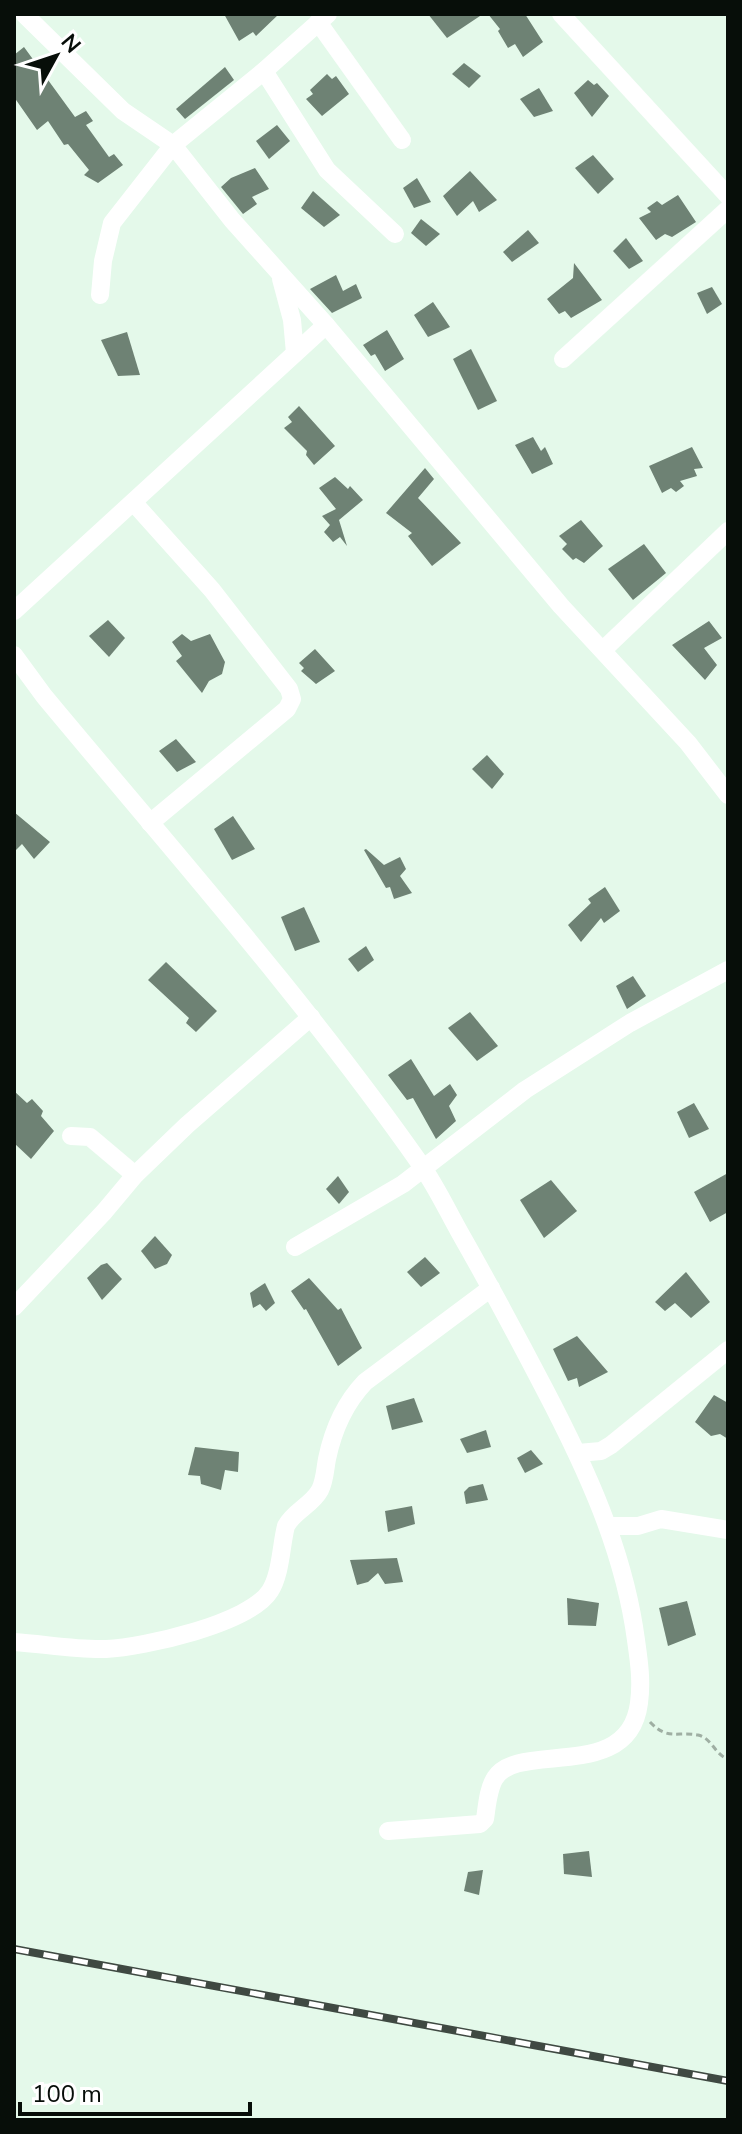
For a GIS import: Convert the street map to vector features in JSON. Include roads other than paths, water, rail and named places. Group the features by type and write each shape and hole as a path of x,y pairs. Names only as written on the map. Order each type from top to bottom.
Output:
{"street":[{"path":"24,14 123,111 173,145 232,220 326,325 561,606 688,743 728,795"},
{"path":"561,14 728,196"},
{"path":"100,295 103,261 112,223 173,145 323,18 402,140"},
{"path":"264,71 327,170 395,234"},
{"path":"563,359 728,209"},
{"path":"279,272 292,320 295,353"},
{"path":"14,611 326,325"},
{"path":"134,503 212,590 289,689 292,699 287,709 150,823"},
{"path":"603,650 728,531"},
{"path":"14,655 44,696 311,1017 424,1168 578,1453 608,1526 627,1588 642,1681 639,1708 627,1733 618,1742 603,1749 504,1768 495,1777 485,1819 480,1824 388,1831"},
{"path":"295,1247 370,1205 424,1168 525,1090 630,1023 728,970"},
{"path":"14,1307 135,1175 187,1125 311,1017"},
{"path":"71,1136 90,1137 135,1175"},
{"path":"14,1642 105,1649 158,1640 215,1625 243,1613 271,1589 286,1526 290,1518 320,1490 336,1428 354,1394 365,1382 491,1288"},
{"path":"578,1453 601,1451 611,1445 728,1350"},
{"path":"608,1526 638,1526 661,1519 728,1530"}],"railway":[{"path":"14,1949 728,2081"}]}
